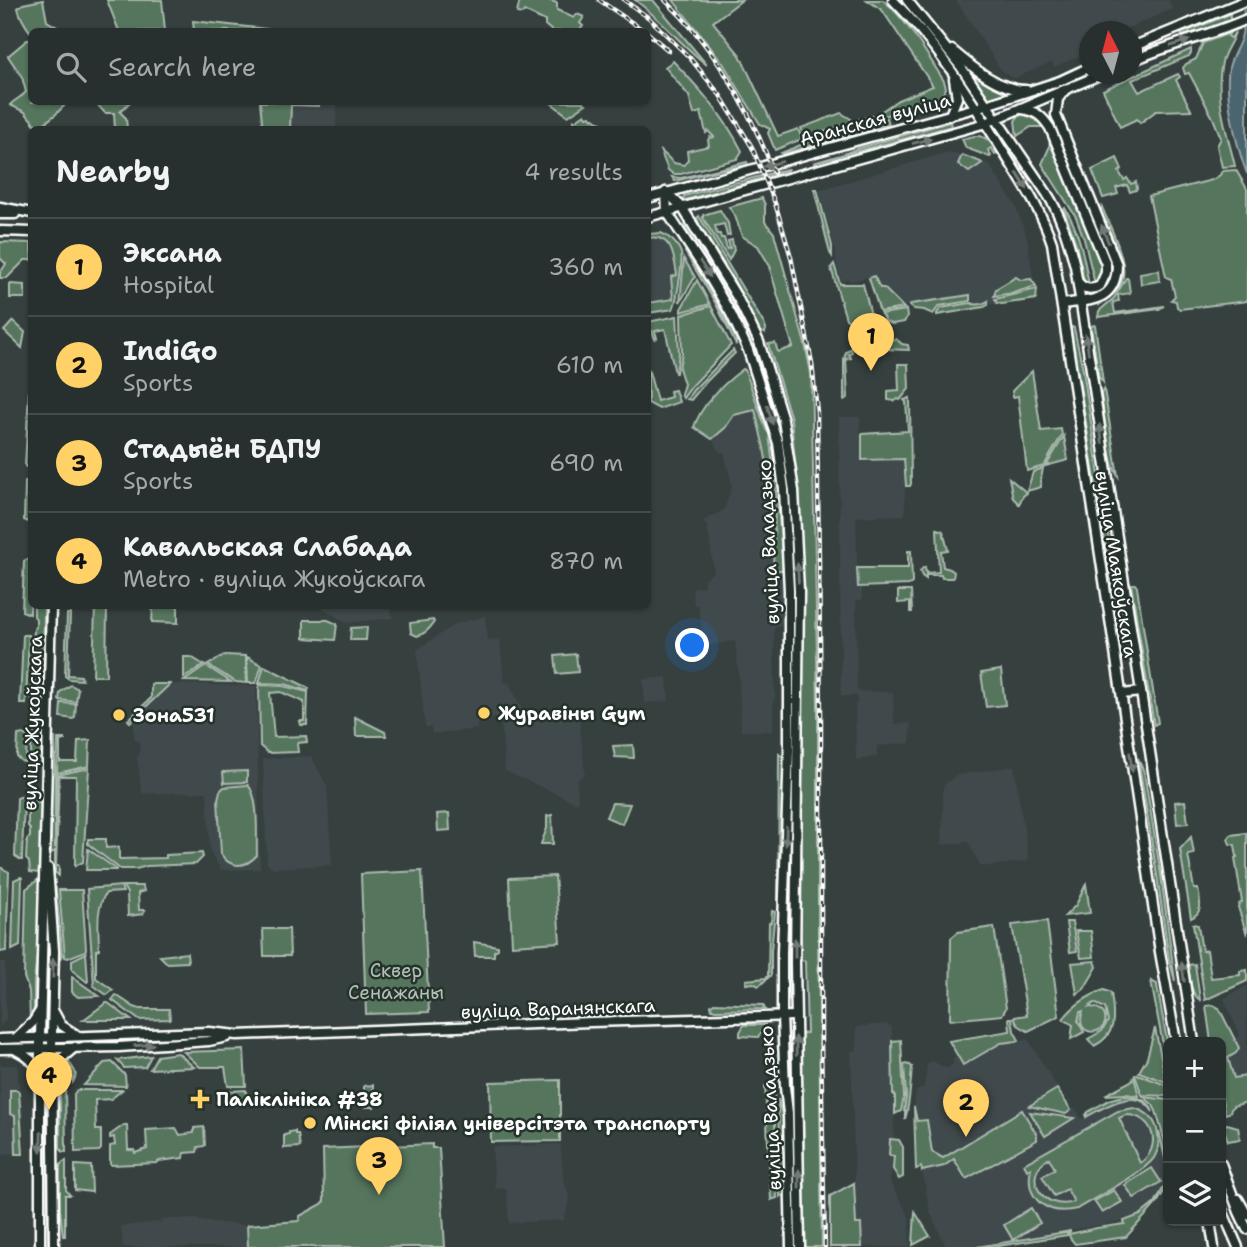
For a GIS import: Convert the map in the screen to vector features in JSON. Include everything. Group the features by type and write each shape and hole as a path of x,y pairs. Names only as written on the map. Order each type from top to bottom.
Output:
{"main road":[{"path":"894,0 935,47 981,107"},
{"path":"908,0 942,42 981,107"},
{"path":"1142,43 1247,0"},
{"path":"1142,56 1247,19"},
{"path":"942,42 969,64 1006,87 1037,89"},
{"name":"Аранская вуліца","path":"651,197 981,107 1079,72"},
{"path":"950,115 957,98 953,73"},
{"name":"Аранская вуліца","path":"651,216 990,121 1079,84"},
{"path":"1062,304 1104,296 1114,283 1117,265 1056,115 1058,99 1065,90"},
{"name":"вуліца Маякоўскага","path":"981,107 1033,200 1052,243 1158,939 1176,1037"},
{"path":"1020,108 1037,113 1050,128 1106,264 1106,272 1100,286 1085,288 1077,279"},
{"name":"вуліца Маякоўскага","path":"990,121 1053,202 1069,240 1192,1037"},
{"path":"801,156 805,172"},
{"path":"666,192 667,212"},
{"name":"вуліца Валадзько","path":"666,192 682,207 738,299 759,342 783,420 794,491 799,591 795,1016 800,1247"},
{"path":"0,207 28,212"},
{"name":"вуліца Валадзько","path":"667,212 708,273 748,350 778,443 784,489 789,590 789,750 782,1016 788,1113 791,1247"},
{"path":"0,214 28,213"},
{"path":"0,231 28,232"},
{"name":"вуліца Жукоўскага","path":"40,1247 40,1037 51,609"},
{"path":"1122,694 1141,692"},
{"name":"вуліца Жукоўскага","path":"44,841 53,930 54,1247"},
{"path":"17,1037 33,1022 41,1009"},
{"path":"53,1011 61,1025 78,1035"},
{"name":"вуліца Варанянскага","path":"0,1039 209,1032 237,1035 795,1016"},
{"name":"вуліца Варанянскага","path":"0,1049 119,1047 209,1041 237,1035"},
{"path":"52,1074 62,1058 76,1047"},
{"path":"14,1049 25,1054 40,1074"},
{"path":"1226,1179 1247,1215"},
{"path":"1226,1179 1247,1229"},
{"path":"1226,1219 1238,1247"},
{"path":"1211,1226 1214,1247"}],"shaded area":[{"path":"956,0 1169,0 1173,9 1142,22 1079,21 1079,56 1054,67 1052,62 1015,78 1001,70"},
{"path":"260,105 337,105 336,126 262,126"},
{"path":"949,152 989,164 1015,205 1027,237 1036,297 935,314 923,305 880,311 871,276 850,282 849,279 841,281 819,190"},
{"path":"651,237 662,238 668,243 675,260 677,275 673,300 651,303"},
{"path":"754,410 764,448 774,510 772,570 783,571 782,624 774,629 773,731 741,731 735,641 704,646 698,605 694,605 692,588 704,586 704,579 714,571 707,525 703,521 724,510 732,486 724,452 720,453 712,439 725,428 734,415"},
{"path":"839,417 860,417 861,462 903,460 905,488 905,515 856,517 858,587 862,587 862,600 856,600 857,691 893,692 894,724 911,723 910,743 877,746 877,757 856,760 857,696 841,696"},
{"path":"325,609 390,609 393,618 346,623"},
{"path":"485,616 488,640 500,639 504,683 509,683 523,711 578,709 585,773 577,781 577,803 505,771 501,722 495,722 495,718 488,718 489,723 477,724 477,729 432,734 431,727 425,727 417,650 455,624"},
{"path":"667,677 669,701 645,703 643,679"},
{"path":"170,684 256,686 260,869 221,870 210,851 207,792 142,794 137,758 140,742 134,739 134,724 130,722"},
{"path":"311,756 327,786 332,865 273,868 267,864 263,759"},
{"path":"1014,766 1029,861 981,867 968,842 942,845 943,786 956,775"},
{"path":"0,962 5,962 6,1020 0,1026"},
{"path":"1247,985 1247,1102 1236,1104 1226,1059 1226,1044 1240,1036 1224,999"},
{"path":"888,1024 892,1027 894,1095 894,1139 889,1140 888,1155 894,1157 890,1182 909,1216 910,1247 862,1247 861,1224 856,1224 851,1051 857,1050 856,1028"},
{"path":"1028,1039 1071,1110 1075,1108 1082,1119 1113,1102 1137,1099 1145,1103 1156,1119 1163,1150 1163,1188 1155,1203 1139,1215 1124,1221 975,1247 946,1247 930,1212 922,1171 914,1107 916,1091 924,1087 929,1062 933,1061 948,1068 957,1055 963,1065 1001,1043"},
{"path":"0,1065 18,1065 24,1153 0,1154"},
{"path":"561,1144 563,1177 570,1199 564,1220 509,1223 506,1188 495,1189 492,1147"},
{"path":"162,1219 197,1219 247,1225 248,1247 123,1247 121,1226 161,1222"}],"green space":[{"path":"43,0 47,21 59,28 28,28 18,8 23,4"},
{"path":"107,0 162,0 165,28 118,28"},
{"path":"520,0 548,0 557,3 557,10 574,18 577,14 584,17 580,23 583,26 548,28 545,21 524,11 522,14 517,13"},
{"path":"635,0 653,0 707,65 654,15"},
{"path":"673,0 742,0 713,22 740,55 778,136 798,129 802,139 775,150 768,133 770,129 760,124 723,63"},
{"path":"867,0 883,0 916,38 944,81 946,88 939,101 857,123 856,120 876,115 898,100 933,86 882,10"},
{"path":"1230,14 1230,21 1183,36 1181,34"},
{"path":"193,21 257,28 194,28"},
{"path":"1235,32 1223,58 1220,102 1235,166 1222,167 1217,146 1221,138 1189,73 1185,74 1183,68 1196,59 1203,43 1230,33 1228,36 1231,38"},
{"path":"28,40 28,105 65,105 41,126 36,126 25,112 10,105 26,92 22,77 8,56"},
{"path":"1191,49 1189,56 1142,76 1142,72"},
{"path":"673,61 702,92 728,126 742,151 737,159 681,174 673,174 668,170 660,150 674,163 684,165 688,160 687,151 709,146 708,140 714,137 708,131 706,133 701,112 694,114 689,96 665,67"},
{"path":"970,71 1002,89 1003,94 987,100"},
{"path":"1178,74 1180,77 1176,80 1191,110 1156,111 1140,123 1137,119 1120,127 1103,90 1116,84 1134,84 1139,92"},
{"path":"98,105 127,105 120,112 126,118 127,126 115,126 114,113 105,113"},
{"path":"260,105 291,105 290,126 263,126"},
{"path":"554,105 584,105 568,116"},
{"path":"1026,112 1046,127 1031,127 1017,136 1015,121"},
{"path":"841,113 851,119 851,123 805,138 801,128"},
{"path":"585,114 606,126 574,126 576,120"},
{"path":"887,118 889,124 862,132 858,130 857,127"},
{"path":"950,122 951,126 813,163 856,149"},
{"path":"851,128 849,135 781,153 815,139"},
{"path":"1057,130 1111,263 1110,281 1098,294 1096,292 1108,260"},
{"path":"975,136 986,138 997,152 995,154 991,148 988,150 990,157 966,148 962,139"},
{"path":"1050,138 1102,265 1102,273 1095,284 1076,217 1042,164"},
{"path":"962,155 982,163 969,172 958,164"},
{"path":"1117,158 1122,169 1119,172 1124,180 1127,178 1131,184 1136,182 1137,188 1130,192 1127,185 1116,188 1118,194 1103,198 1092,170"},
{"path":"747,162 748,165 675,181 672,177 681,178"},
{"path":"788,169 787,171 683,199 684,196"},
{"path":"1236,170 1247,189 1247,301 1180,309 1176,301 1171,300 1175,296 1171,279 1166,277 1149,196 1212,180 1222,171"},
{"path":"814,189 817,189 832,246 832,256 830,253"},
{"path":"762,198 765,205 765,222 774,233 811,373 818,703 822,1247 804,1247 801,1034 807,1033 805,961 801,960 798,927 803,703 798,492 791,419 768,344 775,343 778,352 793,347 771,268 758,246 742,236 729,207"},
{"path":"1102,207 1117,244 1123,273 1118,289 1099,305 1117,287 1122,272 1115,245 1100,211"},
{"path":"1065,208 1078,236 1089,285 1084,281"},
{"path":"720,210 728,223 730,235 727,236 724,224 715,226 717,234 724,238 727,249 730,248 728,241 732,240 734,250 729,260 703,218 703,215"},
{"path":"699,216 764,324 765,333 760,332 731,275 699,225"},
{"path":"685,225 731,298 747,335 729,299"},
{"path":"661,233 678,246 681,264 673,309 651,313 651,303 673,299 671,277 677,275 673,254 667,243 662,239 651,238 651,234"},
{"path":"0,242 28,243 28,260 7,278 0,278 6,264 0,258"},
{"path":"686,251 736,339 736,345 716,304"},
{"path":"684,259 695,277 680,302"},
{"path":"834,264 840,284 863,284 873,316 868,322 856,323 846,319 831,268"},
{"path":"1159,270 1160,281 1141,284 1140,273"},
{"path":"874,276 880,288 884,288 904,308 880,312 869,278"},
{"path":"1016,277 1021,280 1031,279 1036,286 994,296 996,289"},
{"path":"1126,278 1130,293 1118,295 1119,301 1113,302 1115,313 1164,306 1159,309 1098,317 1099,311 1114,298"},
{"path":"697,280 710,304 681,312 681,309"},
{"path":"10,284 25,285 25,298 10,298"},
{"path":"1037,289 1036,299 1002,304 995,299"},
{"path":"970,295 970,301 939,306 933,314 910,306 911,304"},
{"path":"988,301 988,305 984,307 937,315 941,308"},
{"path":"711,306 731,345 683,398 681,394 684,384 679,368 682,353 681,315"},
{"path":"906,310 907,317 904,322 892,324 886,322 881,314"},
{"path":"677,316 679,353 676,373 665,329 655,331 655,339 651,331 651,321"},
{"path":"13,321 25,332 22,348 4,331"},
{"path":"1095,325 1103,382 1099,377 1091,326"},
{"path":"1072,327 1083,370 1123,634 1121,635 1071,329"},
{"path":"896,339 908,345 909,350 884,349 885,341"},
{"path":"851,348 851,358 846,359 848,397 844,400 844,359"},
{"path":"733,350 735,353 691,400 687,399 693,390"},
{"path":"759,361 783,438 792,526 795,593 788,1000 794,592 788,487 781,438"},
{"path":"898,364 908,364 909,389 900,400 888,400 888,391 899,390"},
{"path":"743,369 769,434 783,570 773,570 775,510 755,410 734,415 725,428 712,439 694,427 702,410 714,395"},
{"path":"1032,371 1041,431 1061,429 1062,435 1044,466 1027,471 1018,396 1013,397 1012,391"},
{"path":"651,379 657,401 671,397 670,391 675,390 679,402 659,409 651,405"},
{"path":"1104,389 1118,476 1111,460 1107,437 1101,394"},
{"path":"910,398 911,484 906,486 904,459 862,460 862,434 908,431 904,400"},
{"path":"28,410 28,468 25,466"},
{"path":"1064,436 1068,460 1046,466"},
{"path":"1043,468 1041,487 1027,491 1033,472"},
{"path":"1009,478 1027,493 1019,504 1013,498"},
{"path":"28,481 28,522 24,520 25,482"},
{"path":"937,529 943,531 948,550 941,551 943,567 954,572 953,578 926,575 926,579 920,571 925,567 926,573 939,572"},
{"path":"908,551 911,551 912,583 858,587 857,568 908,568"},
{"path":"28,559 30,614 22,611 24,561"},
{"path":"1131,584 1137,587 1158,723 1154,725"},
{"path":"898,591 911,591 912,612 910,602 898,603"},
{"path":"34,609 44,609 43,701 32,703 32,677 35,675 35,669 32,667 36,627"},
{"path":"95,609 107,609 106,676 93,676"},
{"path":"153,609 178,609 178,623 152,622"},
{"path":"67,614 70,614 68,675 81,676 82,680 65,676"},
{"path":"304,620 328,620 337,624 335,640 304,638"},
{"path":"433,620 431,627 422,634 417,636 411,633 410,623"},
{"path":"367,627 366,640 350,640 351,628"},
{"path":"23,635 29,635 26,704 20,704"},
{"path":"576,654 578,672 557,674 555,656"},
{"path":"225,655 246,656 246,683 236,682 208,665"},
{"path":"184,657 191,657 204,665 184,678"},
{"path":"247,657 262,665 256,683 248,683"},
{"path":"206,666 231,682 184,681"},
{"path":"264,666 309,688 308,691 285,684 259,683"},
{"path":"1001,670 1005,705 986,707 981,673"},
{"path":"151,684 170,684 130,722 128,720 151,698"},
{"path":"71,685 78,689 76,702 59,700 60,692"},
{"path":"259,685 283,686 308,692 307,725 301,725 300,721 304,721 304,702 281,692 270,693 274,737 306,736 307,742 297,743 298,752 268,753 260,746"},
{"path":"61,703 76,704 73,719 60,717"},
{"path":"355,717 385,732 386,736 356,736"},
{"path":"31,733 42,734 41,759 31,754"},
{"path":"18,735 27,736 24,762 17,757"},
{"path":"52,737 55,738 55,848 57,775 89,768 83,862 75,866 76,776 59,776 56,866 59,866 59,876 55,872 55,851 51,853"},
{"path":"58,739 65,739 60,741 60,762 77,762 78,741 90,740 89,766 57,773"},
{"path":"633,745 634,758 615,757 613,746"},
{"path":"779,754 783,757 783,832 778,902"},
{"path":"1138,758 1144,772 1175,981 1169,959"},
{"path":"247,771 247,782 224,783 223,772"},
{"path":"248,785 256,808 257,855 238,865 229,862 221,854 218,799 224,787"},
{"path":"23,796 21,860 15,856 17,798"},
{"path":"30,796 42,805 40,873 30,872 26,859 27,839 30,837"},
{"path":"1185,801 1188,823 1177,824 1175,802"},
{"path":"612,803 630,804 622,824 606,817"},
{"path":"449,813 450,830 438,831 437,814"},
{"path":"552,815 553,844 541,844 547,828 547,816"},
{"path":"1247,833 1247,935 1238,907 1242,902 1235,845 1230,844 1228,839 1231,835"},
{"path":"1191,837 1194,854 1188,855 1200,906 1198,913 1191,918 1180,849"},
{"path":"88,839 106,839 106,848 119,847 119,859 166,858 166,855 202,853 203,857 196,864 120,869 88,844"},
{"path":"88,849 116,869 116,870 86,870"},
{"path":"0,867 9,872 6,951 0,952"},
{"name":"Сквер Сенажаны","path":"422,871 429,1012 366,1014 361,874"},
{"path":"555,876 560,942 512,945 509,878"},
{"path":"21,877 20,946 12,950 14,880"},
{"path":"40,878 34,1012 30,1020 29,991 24,977 26,889"},
{"path":"1086,884 1090,913 1065,916 1076,905"},
{"path":"121,886 123,892 106,893 99,913 96,978 113,990 107,995 94,986 87,889"},
{"path":"123,886 143,887 144,891 138,893 139,910 145,910 143,914 128,916 127,893"},
{"path":"56,889 61,939 60,959 53,893"},
{"path":"59,890 82,890 86,949 68,958 65,957"},
{"path":"46,911 49,911 50,933 48,1027 46,1027"},
{"path":"772,911 775,912 771,975 759,986 746,984 746,980 768,976 769,923"},
{"path":"1047,921 1059,1016 1028,1031 1018,1025 1014,1017 1027,1015 1012,925"},
{"path":"1066,922 1072,922 1077,951 1070,952"},
{"path":"1193,924 1198,925 1202,951 1207,950 1211,978 1240,975 1240,971 1247,970 1247,981 1205,1000"},
{"path":"994,927 1006,1008 1002,1015 950,1020 951,938 958,932"},
{"path":"263,929 289,929 290,956 264,956"},
{"path":"1076,931 1091,931 1094,957 1081,958"},
{"path":"474,942 498,946 498,949 494,951 494,956 475,956"},
{"path":"86,953 87,982 72,970 72,960"},
{"path":"187,953 188,962 167,963 160,956"},
{"path":"1095,961 1097,967 1084,989 1077,994 1072,963"},
{"path":"1195,964 1200,1000 1192,989 1188,965"},
{"path":"72,977 99,996 78,997 72,992"},
{"path":"1151,981 1157,984 1166,1037 1163,1037 1163,1045"},
{"path":"1104,990 1111,993 1113,1009 1113,1024 1107,1036 1094,1046 1088,1039 1102,1031 1108,1021 1105,1008 1094,1003 1089,1007 1103,1012 1103,1027 1093,1032 1087,1031 1081,1021 1083,1011 1080,1012 1078,1021 1084,1032 1071,1039 1073,1025 1063,1019 1081,1001"},
{"path":"116,995 140,1009 169,1009 170,1019 139,1020 112,1000"},
{"path":"108,1003 131,1020 83,1020"},
{"path":"711,1005 763,1005 765,1009 715,1010"},
{"path":"1206,1006 1219,1008 1239,1048 1228,1058 1234,1078 1247,1076 1247,1102 1233,1106 1226,1114 1226,1037 1210,1037"},
{"path":"1009,1018 1012,1018 1019,1040 1001,1043 963,1065 949,1041 1010,1031"},
{"path":"744,1025 765,1025 765,1029 758,1037 740,1036"},
{"path":"1155,1028 1163,1081 1139,1072 1147,1058"},
{"path":"788,1032 790,1034 797,1247 795,1247"},
{"path":"901,1040 904,1097 901,1111 895,1114 892,1041"},
{"path":"244,1050 246,1086 228,1086 225,1067 200,1067 184,1052"},
{"path":"43,1053 46,1053 48,1247 44,1247"},
{"path":"178,1053 194,1067 150,1069 157,1056"},
{"path":"151,1056 145,1067 124,1068 117,1060"},
{"path":"68,1057 76,1074 73,1082 72,1069 67,1069 66,1152 63,1152 60,1148 60,1067"},
{"path":"112,1062 125,1075 126,1086 84,1085 104,1063"},
{"path":"904,1064 912,1067 905,1119 906,1097"},
{"path":"1135,1075 1163,1084 1163,1096 1142,1095"},
{"path":"1134,1077 1139,1096 1105,1095 1131,1081"},
{"path":"560,1080 560,1141 491,1142 490,1082"},
{"path":"373,1085 374,1107 365,1107 364,1086"},
{"path":"765,1086 774,1086 777,1198 771,1200"},
{"path":"1057,1089 1071,1110 1066,1114 1029,1106"},
{"path":"10,1090 19,1092 23,1154 16,1154 15,1116 10,1114"},
{"path":"77,1090 122,1090 111,1099 95,1100 96,1130 101,1130 99,1151 75,1152 74,1094"},
{"path":"246,1090 247,1101 242,1102 242,1105 225,1105 225,1093"},
{"path":"1125,1096 1142,1100 1148,1104 1153,1112 1145,1103 1131,1099 1115,1102 1086,1117 1088,1112 1111,1099"},
{"path":"1144,1097 1163,1099 1163,1136 1156,1111"},
{"path":"778,1099 783,1118 785,1194 780,1197"},
{"path":"914,1107 917,1121 927,1120 932,1152 943,1158 1022,1110 1037,1135 1037,1140 966,1179 954,1159 944,1166 922,1171 921,1167 916,1169"},
{"path":"1134,1108 1145,1113 1156,1125 1159,1139 1157,1153 1150,1162 1131,1177 1077,1209 1057,1210 1040,1203 1031,1189 1031,1168 1027,1170 1024,1164 1118,1111","holes":["1126,1115 1136,1116 1144,1121 1152,1134 1151,1150 1140,1163 1119,1118","1049,1158 1055,1169 1042,1176 1054,1196 1067,1189 1074,1202 1053,1202 1039,1190 1036,1173 1040,1165"]},
{"path":"1030,1112 1074,1118 1045,1136"},
{"path":"1226,1124 1238,1127 1240,1139 1228,1141"},
{"path":"127,1125 128,1150 134,1150 135,1153 147,1149 146,1130 176,1128 180,1135 194,1133 194,1128 204,1127 205,1145 198,1147 197,1152 184,1153 183,1158 157,1163 112,1165 110,1146 115,1145 114,1137 110,1138 110,1135"},
{"path":"295,1131 300,1147 284,1148 284,1135"},
{"path":"890,1139 899,1140 903,1147 903,1177 899,1179 893,1169 894,1156 889,1155"},
{"path":"432,1144 432,1148 439,1148 445,1247 248,1247 247,1225 299,1221 300,1216 322,1204 323,1149"},
{"path":"66,1161 66,1190 70,1195 65,1195 63,1236 60,1166"},
{"path":"75,1165 91,1166 92,1192 75,1190"},
{"path":"1152,1168 1161,1182 1134,1198 1125,1185"},
{"path":"854,1183 856,1224 861,1224 862,1247 830,1247 830,1196"},
{"path":"1163,1188 1157,1203 1126,1237 1075,1244 1070,1238 1069,1234 1125,1224 1124,1221 1140,1215 1155,1203"},
{"path":"1114,1190 1122,1202 1102,1213 1094,1201"},
{"path":"1031,1208 1040,1223 1013,1240 1004,1225"},
{"path":"915,1212 930,1236 913,1245"},
{"path":"1071,1231 1068,1235 977,1247"}],"water":[{"path":"1244,0 1247,0 1247,174 1232,121 1228,92 1230,64 1242,33"}],"railway":[{"path":"599,0 640,28"},
{"path":"624,0 649,18 690,58 720,95 752,147 775,203 791,257 812,363 817,412 825,1247"},
{"path":"665,0 700,38 729,80 754,126 774,173"},
{"path":"651,36 669,51"}],"place":[{"name":"Эксана","path":"871,371"},
{"name":"Журавіны Gym","path":"484,713"},
{"name":"Зона531","path":"119,715"},
{"name":"Паліклініка #38","path":"200,1099"},
{"name":"Кавальская Слабада","path":"49,1110"},
{"name":"Мінскі філіял універсітэта транспарту","path":"310,1123"},
{"name":"IndiGo","path":"966,1137"},
{"name":"Стадыён БДПУ","path":"379,1195"}]}
